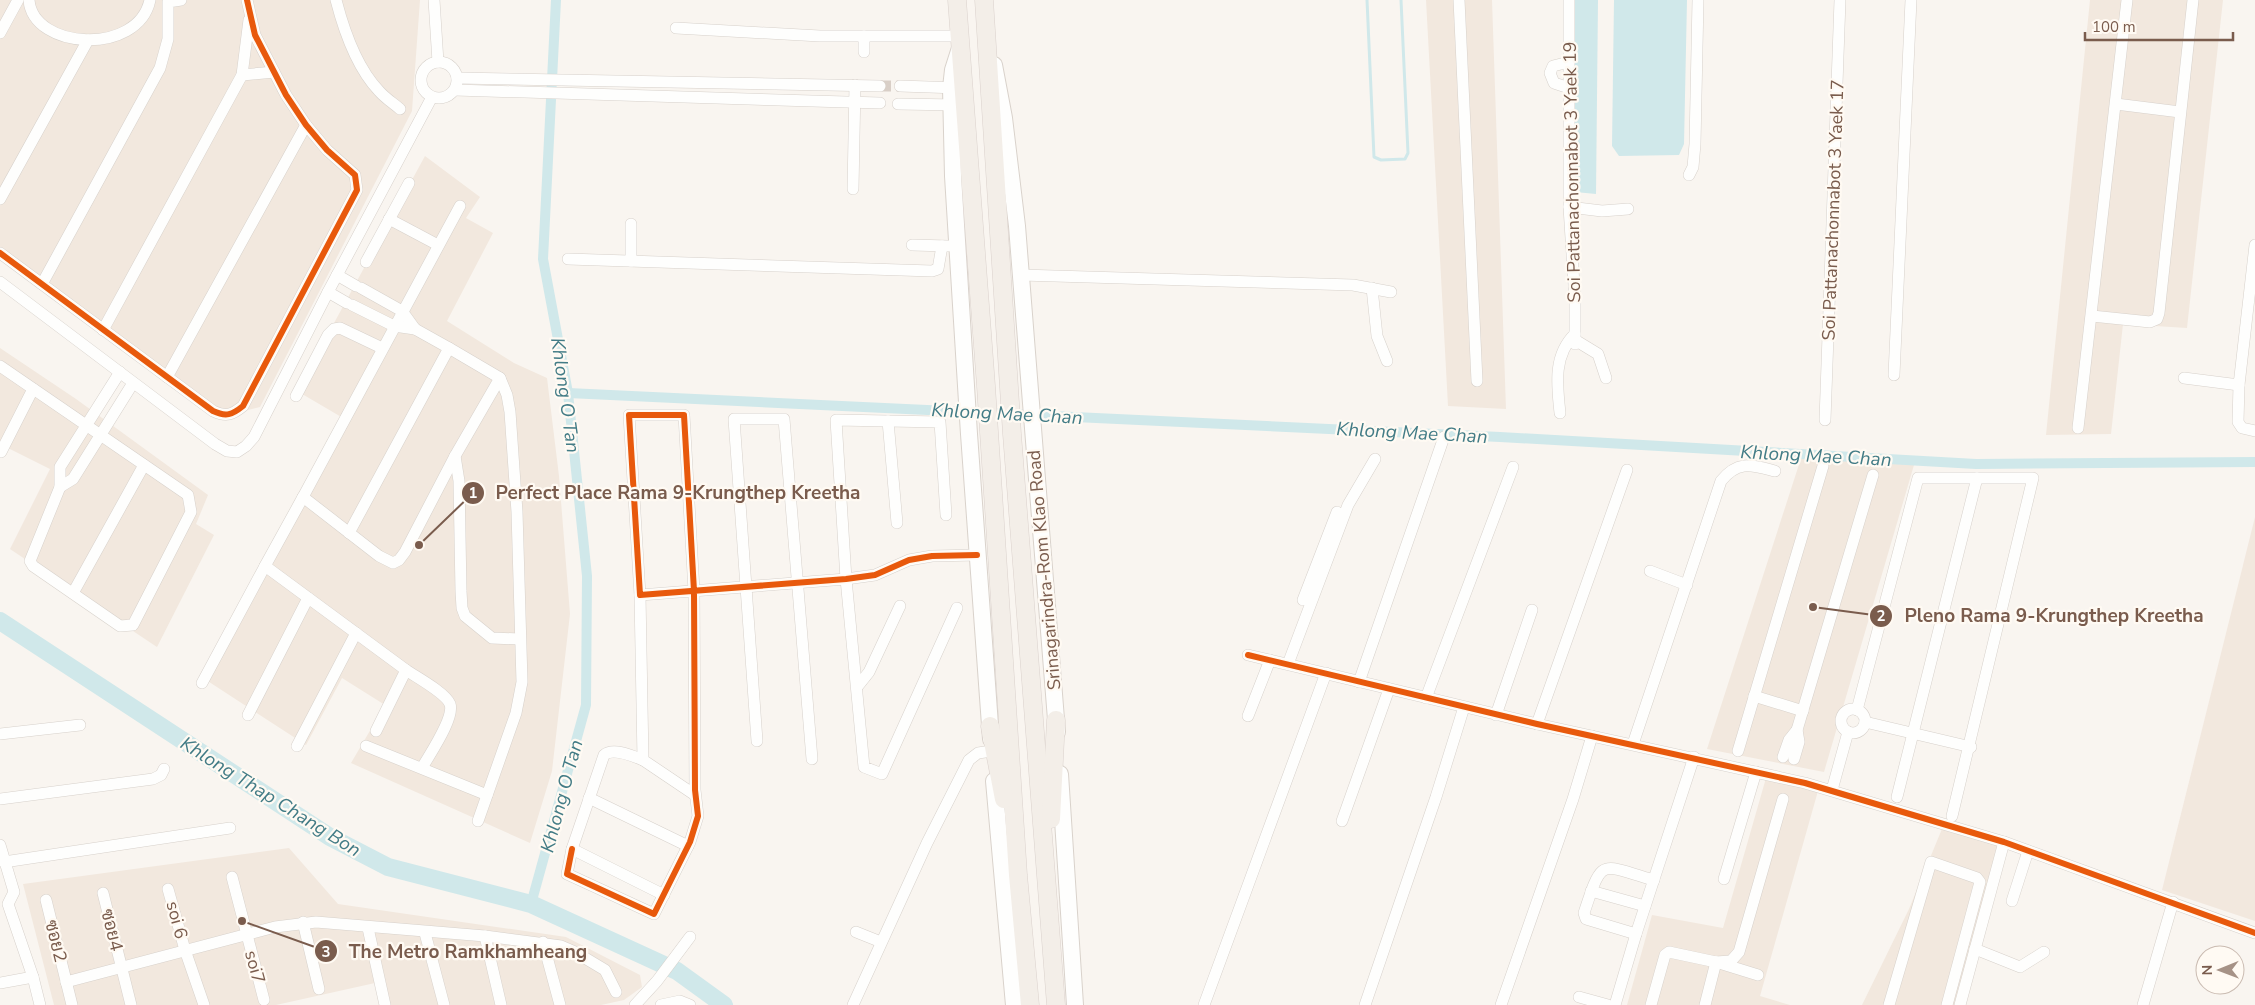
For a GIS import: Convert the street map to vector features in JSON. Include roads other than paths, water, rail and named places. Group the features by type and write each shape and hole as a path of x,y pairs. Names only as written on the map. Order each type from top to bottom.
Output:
{"main road":[{"path":"957,0 960,42 949,246 966,386 990,726 1014,1005"},
{"name":"Srinagarindra-Rom Klao Road","path":"984,0 1012,434 1056,1005"},
{"name":"Srinagarindra-Rom Klao Road","path":"988,48 995,69 1004,118 1021,275 1056,720 1074,1005"},
{"path":"958,97 986,386 1018,876 1030,1005"},
{"path":"1047,892 1056,720"},
{"path":"990,726 1018,876"}],"street":[{"path":"0,33 18,0"},
{"path":"29,0 30,9 47,28 68,37 88,40 110,39 128,31 144,17 151,0 168,2 181,0"},
{"path":"336,0 342,23 357,59 378,91 400,109"},
{"path":"434,0 438,62"},
{"path":"1459,0 1477,381"},
{"name":"Soi Pattanachonnabot 3 Yaek 19","path":"1569,0 1569,208 1575,300 1575,340"},
{"path":"1689,174 1693,167 1695,144 1698,0"},
{"name":"Soi Pattanachonnabot 3 Yaek 17","path":"1824,420 1840,0"},
{"path":"1894,375 1911,0"},
{"path":"2078,428 2127,0"},
{"path":"2092,316 2150,322 2157,319 2193,0"},
{"path":"42,284 160,68 168,39 168,2"},
{"path":"0,253 213,411 223,415 234,414 243,406 357,190 356,175 327,150 306,125 286,96 256,35 249,5"},
{"path":"104,330 242,75 249,5"},
{"path":"676,28 960,42"},
{"path":"864,36 864,52"},
{"path":"0,199 88,40"},
{"path":"455,90 457,78 452,68 438,62 430,64 424,70 421,77 425,92 432,97 444,98 455,90 489,90 880,104"},
{"path":"1569,62 1553,66 1550,73 1554,83 1569,88"},
{"path":"242,75 274,72"},
{"path":"457,78 880,86"},
{"path":"853,189 855,85"},
{"path":"900,86 958,97"},
{"path":"0,282 214,444 227,451 237,452 254,437 337,274 432,97"},
{"path":"898,104 958,97"},
{"path":"2116,104 2180,112"},
{"path":"167,377 306,125"},
{"path":"366,262 409,183"},
{"path":"202,683 460,206"},
{"path":"1569,208 1602,211 1628,210"},
{"path":"389,219 438,245"},
{"path":"631,224 631,261"},
{"path":"568,259 932,271 938,269 949,246 912,245"},
{"path":"2255,245 2239,386 2238,422 2242,428 2255,431"},
{"path":"337,274 402,311 414,328"},
{"path":"1021,275 1353,285 1391,292"},
{"path":"1372,288 1377,336 1387,361"},
{"path":"328,292 394,326 414,328 450,348 500,378 507,395 510,412 517,512 522,682 521,696 478,821"},
{"path":"296,396 328,335 334,329 340,328 382,348"},
{"path":"1560,413 1558,373 1566,342 1575,340 1598,354 1606,378"},
{"path":"349,532 450,348"},
{"path":"0,366 33,390 86,426 99,435 188,494 191,512 133,625 120,626 33,566 30,561 60,487 60,466 86,426 120,372"},
{"path":"303,497 387,561 393,563 399,560 500,378"},
{"path":"2184,378 2239,386"},
{"path":"60,487 73,479 133,383"},
{"path":"1,452 33,390"},
{"path":"643,760 640,595 629,415 684,416 694,591 695,794 698,816 688,846 654,914 567,874 572,849 602,758 607,752 620,753 643,760 695,794"},
{"path":"757,741 734,419 784,419 812,759"},
{"path":"946,515 940,422 836,420 846,580 864,767 882,774 957,608"},
{"path":"888,421 897,523"},
{"path":"1359,682 1444,437"},
{"path":"455,456 460,481 462,608 465,616 492,638 520,639"},
{"path":"1303,600 1312,588 1348,505 1375,459"},
{"path":"73,593 144,465"},
{"path":"1633,744 1721,481 1729,472 1740,466 1756,466 1775,471"},
{"path":"1738,751 1823,466"},
{"path":"1426,698 1513,467"},
{"path":"1537,724 1627,470"},
{"path":"1786,767 1789,740 1797,730 1874,475"},
{"path":"1857,710 1918,478 2033,478 1952,816"},
{"path":"1897,797 1977,478"},
{"path":"1288,664 1337,512"},
{"path":"640,595 846,580 875,575 910,560 932,556 977,555"},
{"path":"265,566 444,696 450,704 450,713 422,768"},
{"path":"1650,571 1687,585"},
{"path":"248,715 308,598"},
{"path":"857,687 869,672 900,606"},
{"path":"1496,715 1532,610"},
{"path":"298,746 356,633"},
{"path":"1248,655 1496,715 1756,772 1786,767 1832,790 2004,842 2255,933"},
{"path":"1248,716 1270,660"},
{"path":"376,731 406,670"},
{"path":"1204,1005 1326,673"},
{"path":"1342,821 1389,689"},
{"path":"1754,696 1803,711"},
{"path":"1366,1005 1436,797 1464,707"},
{"path":"1832,790 1848,732 1842,723 1843,715 1849,710 1857,710 1863,714 1865,722 1859,731 1848,732"},
{"path":"1865,722 1970,747"},
{"path":"0,734 80,725"},
{"path":"1501,1005 1573,799 1592,736"},
{"path":"366,746 487,795"},
{"path":"853,1005 968,760 978,753 992,751"},
{"path":"1615,1005 1636,934 1694,757"},
{"path":"0,800 153,779 161,775 164,769"},
{"path":"1724,879 1756,772"},
{"path":"589,798 688,846"},
{"path":"1716,962 1731,961 1739,952 1783,799"},
{"path":"4,862 230,828"},
{"path":"1962,1004 2004,842"},
{"path":"0,845 14,892 4,905 33,977 40,1005"},
{"path":"572,849 664,895"},
{"path":"2012,901 2028,851"},
{"path":"1889,1005 1931,862 1976,878 1980,882 1947,1005"},
{"path":"1636,934 1586,919 1584,913 1591,891 1598,874 1609,867 1654,880"},
{"name":"soi7","path":"232,877 264,1000"},
{"name":"soi 6","path":"168,889 185,950 204,1005"},
{"path":"1591,891 1645,906"},
{"name":"ซอย4","path":"103,893 131,1005"},
{"name":"ซอย2","path":"46,900 72,1005"},
{"path":"2142,1005 2173,902"},
{"path":"304,922 319,989"},
{"path":"66,982 246,934 304,922 486,936 543,942 561,946 596,963 605,970 616,992"},
{"path":"368,928 385,1005"},
{"path":"425,932 444,1005"},
{"path":"856,932 881,942"},
{"path":"486,936 501,1005"},
{"path":"635,1005 657,981 690,937"},
{"path":"543,942 560,1005"},
{"path":"1975,949 2020,967 2044,952"},
{"path":"1651,1005 1667,953 1716,962 1758,975"},
{"path":"1705,1005 1716,962"},
{"path":"0,983 33,977"},
{"path":"1579,997 1608,1005"},
{"path":"661,1005 680,1001 690,1005"}],"water":[{"path":"1573,0 1598,0 1596,194 1575,192"},
{"path":"1614,0 1687,0 1684,144 1679,155 1619,156 1612,146"}],"waterway":[{"name":"Khlong O Tan","path":"531,904 586,705 587,576 568,393 543,259 556,0"},
{"path":"1367,0 1374,157 1381,160 1405,159 1408,153 1401,0"},
{"name":"Khlong Mae Chan","path":"568,393 1500,437 1976,464 2255,462"},
{"name":"Khlong Thap Chang Bon","path":"0,621 330,837 388,867 531,904 677,971 724,1005"}],"tunnel":[{"path":"880,86 900,86"}],"place":[{"name":"Perfect Place Rama 9-Krungthep Kreetha","path":"419,545"},
{"name":"Pleno Rama 9-Krungthep Kreetha","path":"1813,607"},
{"name":"The Metro Ramkhamheang","path":"242,921"}]}
